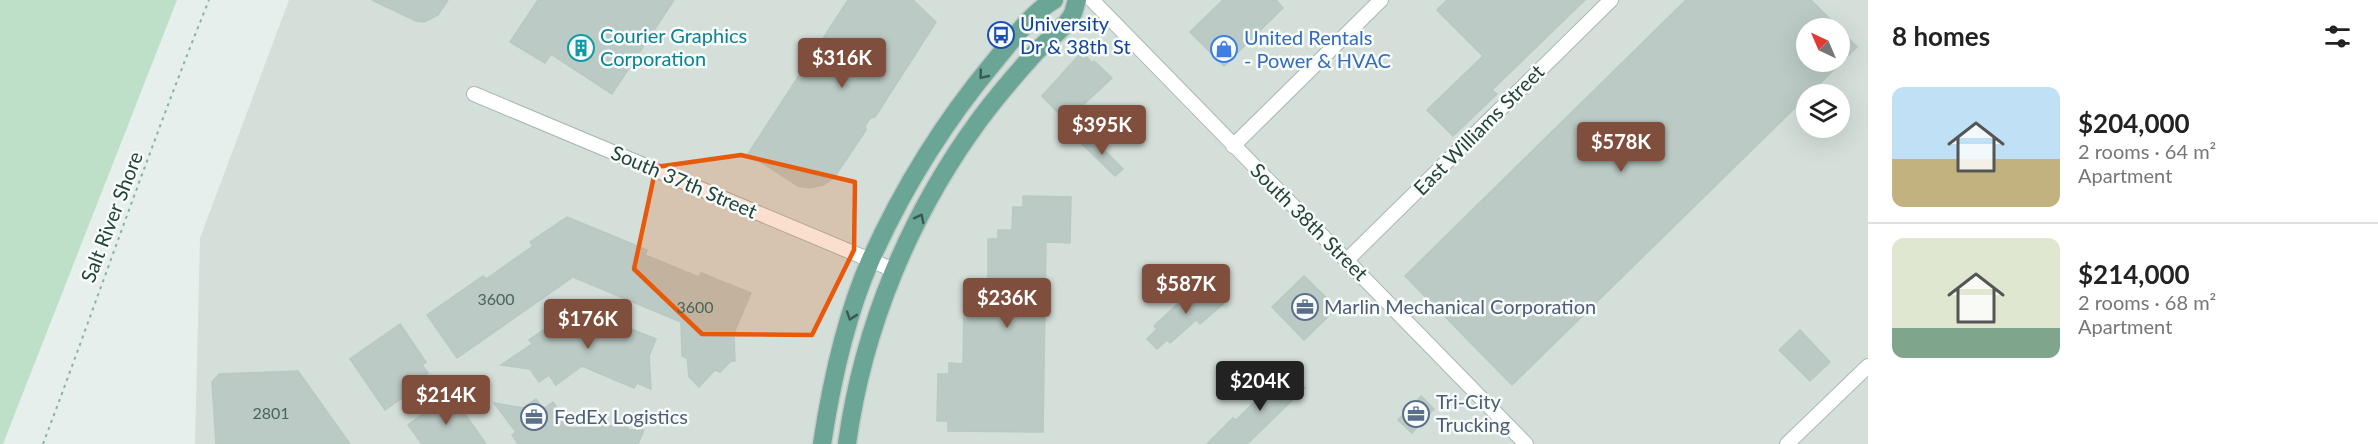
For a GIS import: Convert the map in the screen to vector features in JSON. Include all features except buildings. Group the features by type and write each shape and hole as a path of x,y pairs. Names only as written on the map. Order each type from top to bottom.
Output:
{"main road":[{"path":"822,444 828,402 847,330 870,261 911,178 958,106 1019,32 1054,0"},
{"path":"847,444 852,405 868,342 894,270 934,190 980,120 1035,52 1071,17 1077,0"}],"street":[{"name":"South 38th Street","path":"1092,0 1526,444"},
{"path":"1233,146 1381,0"},
{"name":"East Williams Street","path":"1347,261 1611,0"},
{"name":"South 37th Street","path":"474,94 894,270"},
{"path":"1787,444 1868,366"}],"path":[{"name":"Salt River Shore","path":"43,444 183,62 209,0"}],"highlighted area":[{"path":"741,155 855,182 854,250 812,335 702,334 634,269 656,167"}],"shaded area":[{"path":"289,0 1868,0 1868,444 195,444 200,238"}],"green space":[{"path":"0,0 177,0 3,444 0,444"}],"place":[{"name":"University Dr & 38th St","path":"1001,35"},
{"name":"Courier Graphics Corporation","path":"581,48"},
{"name":"United Rentals - Power & HVAC","path":"1224,49"},
{"name":"Marlin Mechanical Corporation","path":"1305,307"},
{"name":"Tri-City Trucking","path":"1416,414"},
{"name":"FedEx Logistics","path":"534,417"}]}
